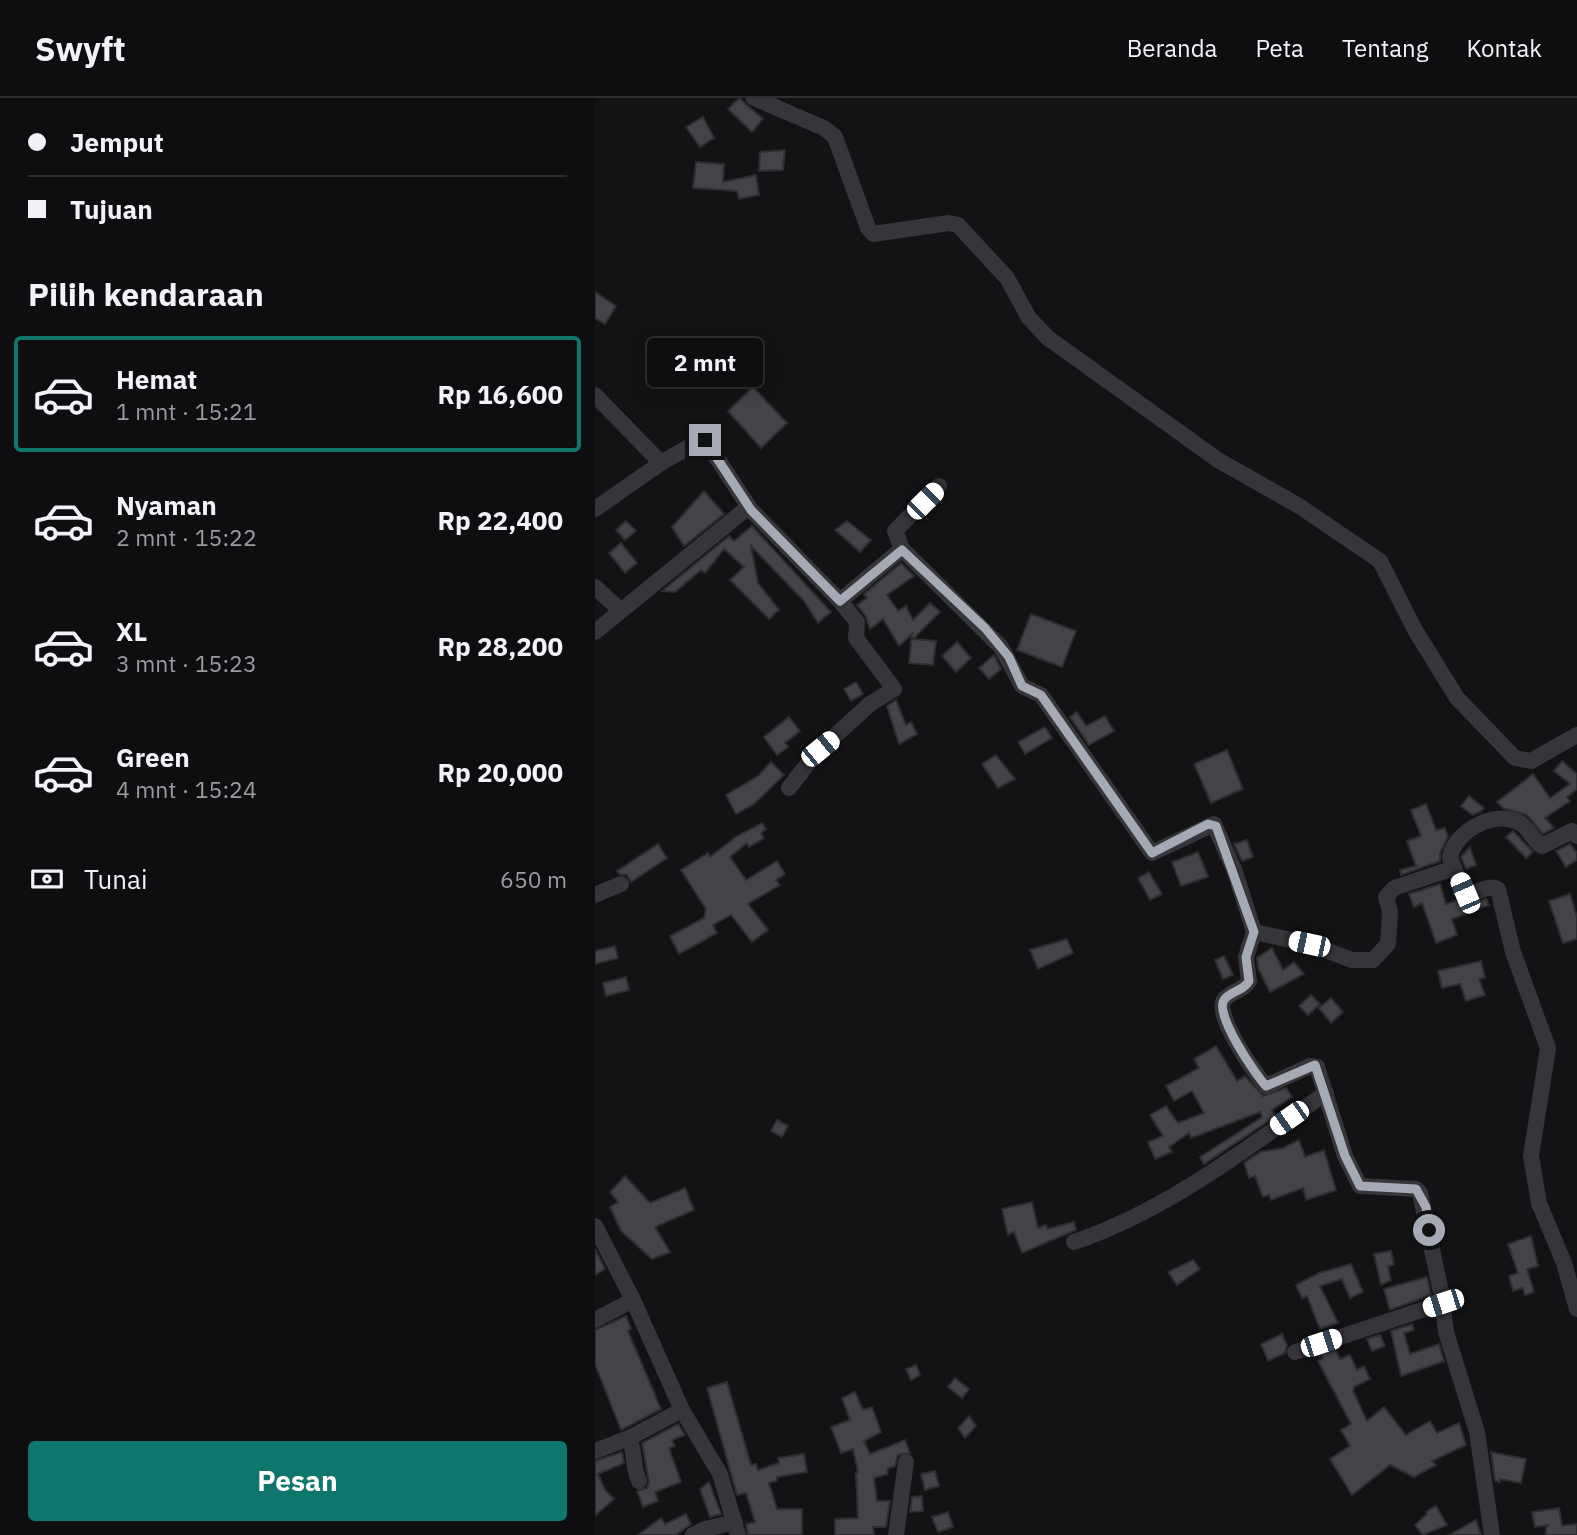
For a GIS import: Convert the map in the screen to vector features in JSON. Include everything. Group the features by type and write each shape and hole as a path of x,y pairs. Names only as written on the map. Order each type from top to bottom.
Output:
{"street":[{"path":"754,98 824,128 835,136 868,228 873,234 949,223 958,225 1007,278 1030,318 1048,338 1218,460 1299,506 1376,556 1388,571 1415,630 1454,694 1515,758 1531,761 1577,735"},
{"path":"595,395 661,463"},
{"path":"595,509 696,441 705,440 751,510 857,622 856,638 894,688 870,705 816,753 789,788"},
{"path":"939,486 895,531 902,550 985,628 1009,657 1022,686 1041,695 1152,853 1208,824 1216,826 1254,932 1246,957 1249,981 1223,1001 1224,1021 1266,1086 1312,1065 1317,1068 1345,1156 1360,1186 1416,1189 1420,1193 1443,1303 1446,1332 1477,1432 1492,1535"},
{"path":"595,632 741,511 751,510"},
{"path":"840,601 902,550"},
{"path":"595,587 620,610"},
{"path":"1577,836 1572,831 1566,832 1542,846 1521,823 1509,819 1492,821 1471,828 1458,840 1450,857 1465,893 1473,894 1491,887 1498,889 1516,963 1548,1048 1531,1156 1539,1203 1564,1263 1577,1309"},
{"path":"1254,932 1309,944 1352,960 1373,960 1383,953 1390,936 1390,912 1386,897 1389,892 1454,868"},
{"path":"595,895 621,884"},
{"path":"1074,1242 1107,1231 1181,1194 1326,1093"},
{"path":"595,1226 633,1300 682,1410 720,1474 737,1529 705,1529 693,1535"},
{"path":"595,1320 633,1300"},
{"path":"1295,1352 1443,1303"},
{"path":"595,1451 629,1438 682,1410"},
{"path":"629,1438 635,1451 634,1470 639,1481"},
{"path":"896,1535 906,1462"}],"building":[{"path":"739,98 763,119 752,132 728,109"},
{"path":"703,117 714,138 700,147 686,127"},
{"path":"785,150 783,170 759,171 760,152"},
{"path":"696,162 724,164 723,182 756,175 759,195 739,199 737,191 693,188"},
{"path":"595,292 616,306 605,324 595,318"},
{"path":"753,387 787,423 761,448 728,411"},
{"path":"704,491 724,514 684,546 672,527"},
{"path":"626,521 636,531 625,540 616,530"},
{"path":"847,521 871,540 860,552 835,530"},
{"path":"752,526 831,612 818,623 804,601 751,546 758,583 779,610 769,619 730,580 744,567 724,549 705,573 701,570 675,592 662,591 729,536 734,541"},
{"path":"621,543 637,563 625,573 609,553"},
{"path":"901,563 914,576 887,595 898,611 906,606 913,620 930,603 940,612 913,639 936,641 933,665 909,663 912,634 899,646 883,619 870,629 865,615 857,605 867,598 864,594"},
{"path":"1031,614 1076,631 1062,667 1017,650"},
{"path":"957,642 971,658 956,672 942,656"},
{"path":"994,655 1001,669 989,679 979,668"},
{"path":"856,682 863,694 851,701 844,689"},
{"path":"896,700 906,725 911,722 917,734 899,744 887,706"},
{"path":"1077,712 1086,726 1105,716 1114,731 1089,745 1070,717"},
{"path":"789,717 800,731 785,743 788,747 777,755 764,737"},
{"path":"1045,727 1052,738 1025,754 1018,742"},
{"path":"1227,750 1243,789 1211,803 1194,764"},
{"path":"996,755 1015,779 998,788 982,764"},
{"path":"1562,761 1577,774 1577,789 1567,797 1570,801 1545,818 1554,828 1543,834 1527,815 1503,808 1497,802 1533,774 1550,798 1570,784 1554,771"},
{"path":"771,762 784,775 753,805 736,814 726,795 758,776"},
{"path":"1469,796 1484,808 1473,815 1461,806"},
{"path":"1426,804 1436,830 1445,828 1448,837 1440,853 1440,861 1401,875 1400,870 1416,866 1407,841 1421,836 1411,810"},
{"path":"762,823 766,829 761,833 764,838 749,847 747,843 730,857 746,880 777,861 785,874 776,880 780,885 748,904 768,930 752,942 731,915 713,925 717,933 679,954 670,936 704,918 706,909 681,870 708,853 710,857 737,836"},
{"path":"1513,831 1533,852 1526,858 1506,837"},
{"path":"1247,840 1253,857 1242,861 1234,844"},
{"path":"658,844 667,858 631,882 627,875 619,874 617,871"},
{"path":"1570,844 1577,853 1577,860 1566,867 1556,851"},
{"path":"1470,847 1476,865 1466,869 1461,857"},
{"path":"1198,852 1208,877 1181,886 1172,862"},
{"path":"1149,872 1162,894 1150,900 1138,878"},
{"path":"1440,884 1446,904 1458,900 1471,904 1486,899 1489,905 1452,919 1457,935 1436,943 1422,903 1414,907 1409,894"},
{"path":"1570,894 1577,917 1577,939 1563,943 1549,901"},
{"path":"1067,939 1073,953 1038,969 1030,950"},
{"path":"615,946 618,958 595,964 595,951"},
{"path":"1272,948 1283,970 1294,962 1304,974 1270,992 1258,968 1257,958"},
{"path":"1224,956 1233,975 1223,979 1215,960"},
{"path":"1481,961 1485,978 1479,979 1485,995 1466,1001 1460,984 1442,988 1438,971"},
{"path":"626,977 629,990 606,996 603,983"},
{"path":"1311,995 1320,1004 1308,1015 1299,1006"},
{"path":"1331,998 1343,1012 1331,1023 1319,1008"},
{"path":"1216,1046 1237,1081 1245,1076 1263,1096 1286,1088 1292,1097 1272,1110 1276,1116 1204,1164 1200,1157 1262,1117 1260,1112 1191,1138 1189,1133 1169,1147 1172,1152 1155,1159 1148,1142 1163,1136 1150,1115 1166,1106 1178,1123 1204,1113 1192,1091 1174,1101 1166,1086 1199,1068 1194,1059"},
{"path":"777,1120 788,1126 782,1137 771,1131"},
{"path":"1299,1140 1305,1157 1324,1150 1336,1190 1306,1200 1303,1188 1271,1200 1269,1195 1263,1197 1255,1176 1249,1178 1244,1163 1260,1152 1283,1148"},
{"path":"625,1176 650,1203 685,1188 694,1210 655,1227 670,1252 652,1259 621,1231 610,1207 618,1202 610,1192"},
{"path":"1032,1202 1038,1228 1046,1225 1048,1229 1074,1222 1076,1230 1022,1253 1014,1232 1008,1235 1002,1209"},
{"path":"1531,1236 1538,1266 1527,1269 1534,1292 1525,1295 1523,1288 1513,1291 1509,1276 1518,1273 1508,1244"},
{"path":"595,1249 605,1269 595,1275"},
{"path":"1391,1251 1394,1265 1388,1266 1391,1280 1381,1285 1374,1254"},
{"path":"1193,1260 1200,1269 1177,1285 1168,1272"},
{"path":"1351,1264 1363,1292 1350,1298 1342,1279 1320,1286 1338,1323 1320,1329 1307,1296 1302,1298 1296,1285 1319,1273"},
{"path":"1427,1277 1431,1295 1390,1310 1384,1289"},
{"path":"626,1316 631,1329 628,1331 661,1409 621,1430 595,1364 595,1330"},
{"path":"1412,1324 1414,1330 1404,1333 1410,1354 1439,1344 1444,1361 1401,1376 1391,1331"},
{"path":"1282,1334 1287,1345 1285,1353 1268,1361 1261,1344"},
{"path":"1380,1335 1385,1346 1372,1351 1367,1339"},
{"path":"1336,1350 1340,1359 1350,1355 1357,1370 1364,1366 1370,1379 1354,1387 1353,1391 1367,1421 1384,1407 1406,1435 1430,1421 1437,1433 1459,1423 1466,1445 1432,1461 1436,1465 1414,1477 1390,1465 1352,1495 1330,1459 1350,1446 1341,1430 1351,1424 1318,1361 1323,1358 1321,1354"},
{"path":"916,1365 920,1375 911,1380 906,1369"},
{"path":"955,1378 969,1389 962,1398 948,1387"},
{"path":"727,1382 751,1465 756,1464 758,1470 779,1463 778,1458 804,1454 807,1472 777,1477 777,1481 769,1483 777,1509 802,1509 802,1535 748,1535 746,1524 755,1522 746,1493 737,1495 707,1388"},
{"path":"855,1392 863,1410 872,1407 881,1432 864,1441 870,1454 905,1440 910,1453 898,1455 895,1466 887,1469 888,1474 874,1478 877,1501 890,1501 886,1527 873,1527 874,1535 835,1535 835,1519 858,1518 858,1472 853,1449 841,1453 831,1427 850,1420 842,1398"},
{"path":"969,1416 976,1426 965,1438 958,1428"},
{"path":"678,1424 685,1435 672,1440 675,1446 669,1448 681,1482 655,1492 658,1501 643,1507 637,1491 647,1488 649,1482 642,1443"},
{"path":"622,1452 624,1463 598,1474 605,1490 614,1499 595,1516 595,1461"},
{"path":"1491,1452 1526,1459 1521,1483 1500,1479 1500,1482 1495,1481"},
{"path":"935,1471 939,1486 925,1490 921,1474"},
{"path":"709,1482 721,1514 710,1517 700,1489"},
{"path":"922,1496 923,1511 910,1512 912,1497"},
{"path":"1436,1506 1447,1525 1423,1535 1415,1525 1426,1512"},
{"path":"1559,1508 1562,1526 1577,1524 1577,1535 1546,1535 1546,1527 1549,1525 1535,1527 1532,1512"},
{"path":"948,1512 953,1527 938,1532 932,1517"},
{"path":"686,1514 691,1524 676,1535 638,1535 661,1518 665,1524"},
{"path":"1476,1520 1481,1535 1449,1535"}],"route":[{"path":"705,440 751,510 840,601 902,550 985,628 1009,657 1022,686 1041,695 1152,853 1208,824 1216,826 1235,872 1254,932 1246,957 1250,972 1249,981 1247,985 1225,998 1222,1004 1224,1021 1266,1086 1315,1065 1345,1156 1360,1186 1373,1189 1416,1189 1426,1207 1429,1230"}]}
